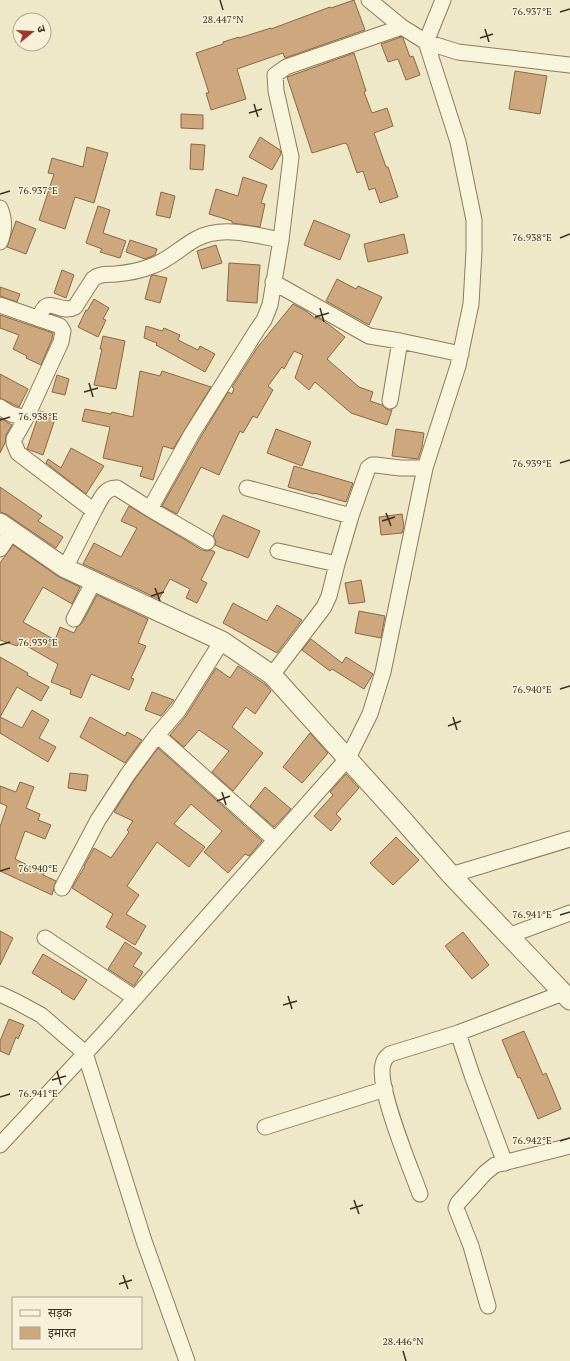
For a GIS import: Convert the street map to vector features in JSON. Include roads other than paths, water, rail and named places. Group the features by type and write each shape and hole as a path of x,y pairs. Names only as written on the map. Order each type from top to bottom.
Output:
{"street":[{"path":"369,0 402,27 426,42 458,52 570,65"},
{"path":"0,1145 85,1053 348,758 370,714 383,672 425,468 458,366 471,304 474,220 458,142 426,42 443,0"},
{"path":"150,509 191,435 264,320 270,305 291,157 276,91 275,76 286,67 402,27"},
{"path":"0,208 4,217 4,227 0,242"},
{"path":"39,319 44,306 47,305 67,309 75,307 96,276 118,274 152,266 171,257 196,239 207,235 222,231 280,240"},
{"path":"273,282 369,336 461,354"},
{"path":"0,305 60,326 63,331 63,335 26,418 14,439 14,444 18,453 94,511"},
{"path":"390,402 400,341"},
{"path":"0,407 11,414 26,418"},
{"path":"272,676 324,607 329,596 351,516 368,468 372,465 400,468 425,468"},
{"path":"65,568 94,511 104,494 112,488 117,488 207,542"},
{"path":"247,488 351,516"},
{"path":"0,549 6,527 65,568 222,640 272,676 348,758 451,875 567,996 390,1054 385,1058 382,1065 385,1089 399,1139 420,1194"},
{"path":"278,551 337,564"},
{"path":"74,619 94,581"},
{"path":"62,888 98,820 128,774 178,711 222,640"},
{"path":"157,736 275,840"},
{"path":"451,875 570,840"},
{"path":"508,936 570,913"},
{"path":"45,938 134,998"},
{"path":"0,994 41,1015 85,1053 144,1241 187,1361"},
{"path":"458,1032 472,1075 505,1162"},
{"path":"265,1127 385,1089"},
{"path":"488,1306 471,1246 456,1208 458,1203 464,1194 495,1165 570,1146"}]}
